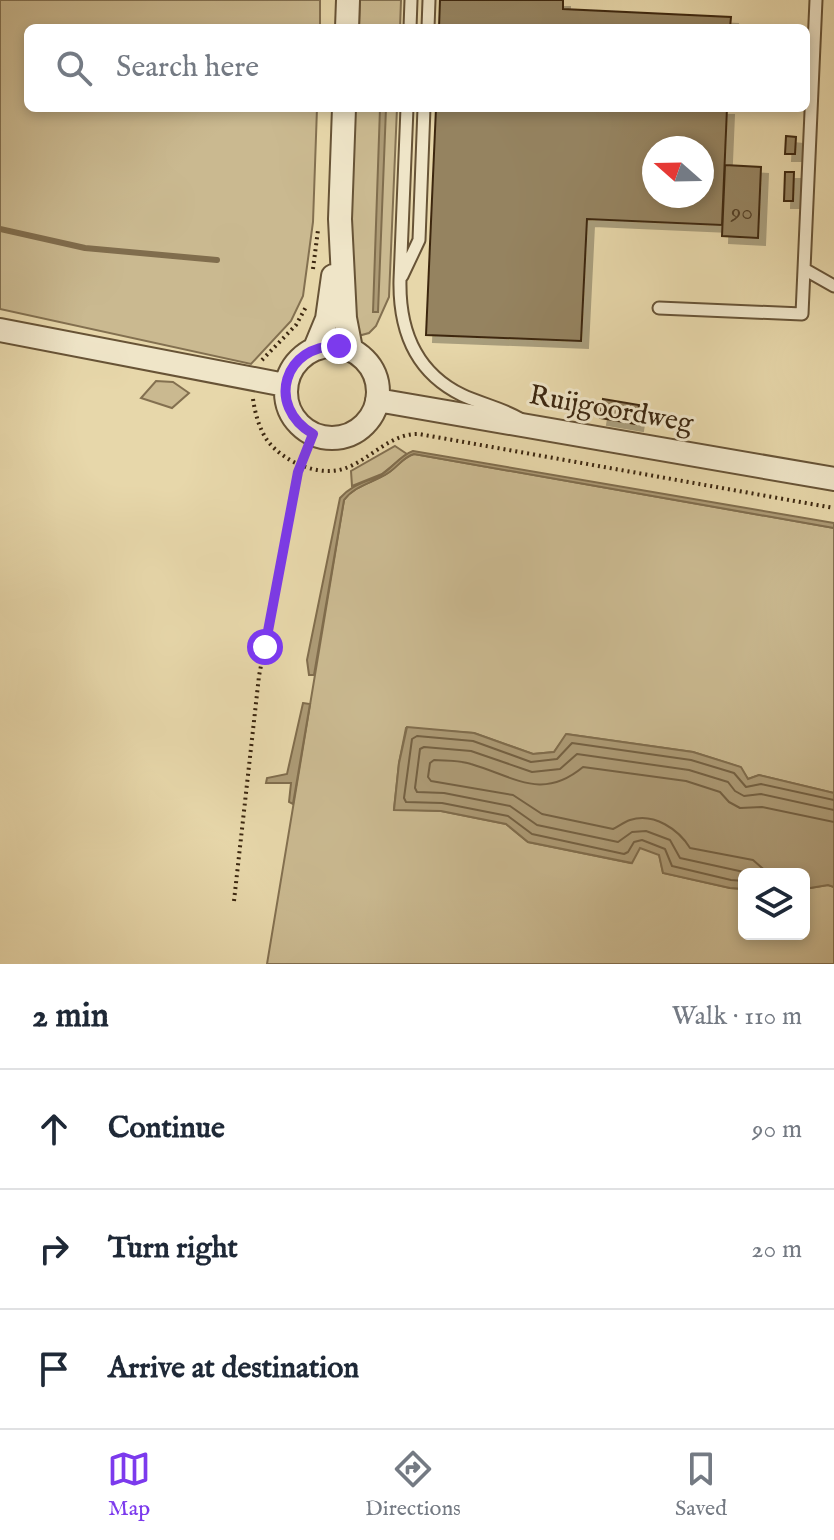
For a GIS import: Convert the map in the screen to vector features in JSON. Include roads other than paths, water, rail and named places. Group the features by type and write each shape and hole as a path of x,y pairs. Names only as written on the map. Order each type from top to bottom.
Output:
{"street":[{"path":"347,24 348,0"},
{"path":"344,112 340,219 345,318 351,349"},
{"path":"315,348 327,319 340,219"},
{"path":"0,330 285,385"},
{"path":"327,345 351,349 370,365 375,376 377,400 367,422 348,436 324,438 313,434 294,420 285,398 285,385 295,363 315,348 327,345"},
{"name":"Ruijgoordweg","path":"377,400 834,479"}],"lane":[{"path":"410,24 411,0"},
{"path":"428,24 429,0"},
{"path":"659,308 802,314 816,0"},
{"path":"407,112 399,304 412,349 425,368 461,394 504,409 532,427"},
{"path":"400,280 419,240 424,112"},
{"path":"804,269 834,286"}],"water":[{"path":"380,112 386,112 378,312 373,312"},
{"path":"413,451 834,523 834,528 414,454 388,473 353,491 344,500 314,675 309,675 307,660 340,498 354,487 381,475"},
{"path":"303,703 310,704 293,804 289,802 291,783 266,783 267,778 287,774"},
{"path":"407,727 474,733 533,754 554,752 566,734 693,752 741,767 748,779 759,775 834,793 834,887 810,888 810,868 738,868 738,889 730,888 663,873 659,855 640,848 632,863 528,842 506,824 441,811 394,810"}],"waterway":[{"path":"0,229 85,248 217,260"}]}
